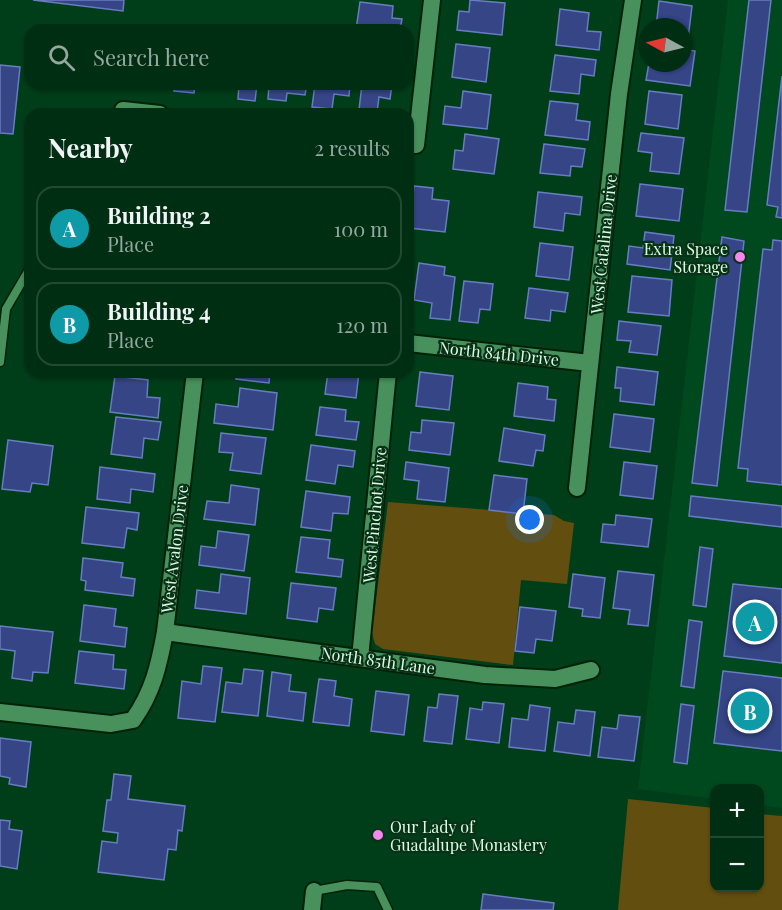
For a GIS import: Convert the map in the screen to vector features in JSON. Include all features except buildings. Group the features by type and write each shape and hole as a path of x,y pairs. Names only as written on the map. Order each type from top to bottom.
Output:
{"street":[{"path":"414,130 432,0"},
{"name":"West Catalina Drive","path":"577,488 619,94 633,0"},
{"name":"North 84th Drive","path":"414,344 590,363"},
{"name":"West Avalon Drive","path":"0,712 111,724 133,720 150,694 158,670 165,632 194,378"},
{"name":"West Pinchot Drive","path":"360,658 387,378"},
{"name":"North 85th Lane","path":"165,632 485,675 555,679 591,670"},
{"path":"312,910 314,891"}],"lane":[{"path":"0,362 6,309 24,278"},
{"path":"314,891 347,885 377,887 388,910"}],"shaded area":[{"path":"728,0 782,0 782,808 764,806 764,784 710,784 710,798 638,789"},
{"path":"388,502 554,515 564,521 574,523 567,584 521,580 513,665 383,649 375,644 372,633"},
{"path":"628,799 710,808 710,892 764,892 764,814 782,816 782,910 618,910"}],"place":[{"name":"Extra Space Storage","path":"740,257"},
{"name":"Building 2","path":"755,622"},
{"name":"Building 4","path":"750,711"},
{"name":"Our Lady of Guadalupe Monastery","path":"378,835"}]}
